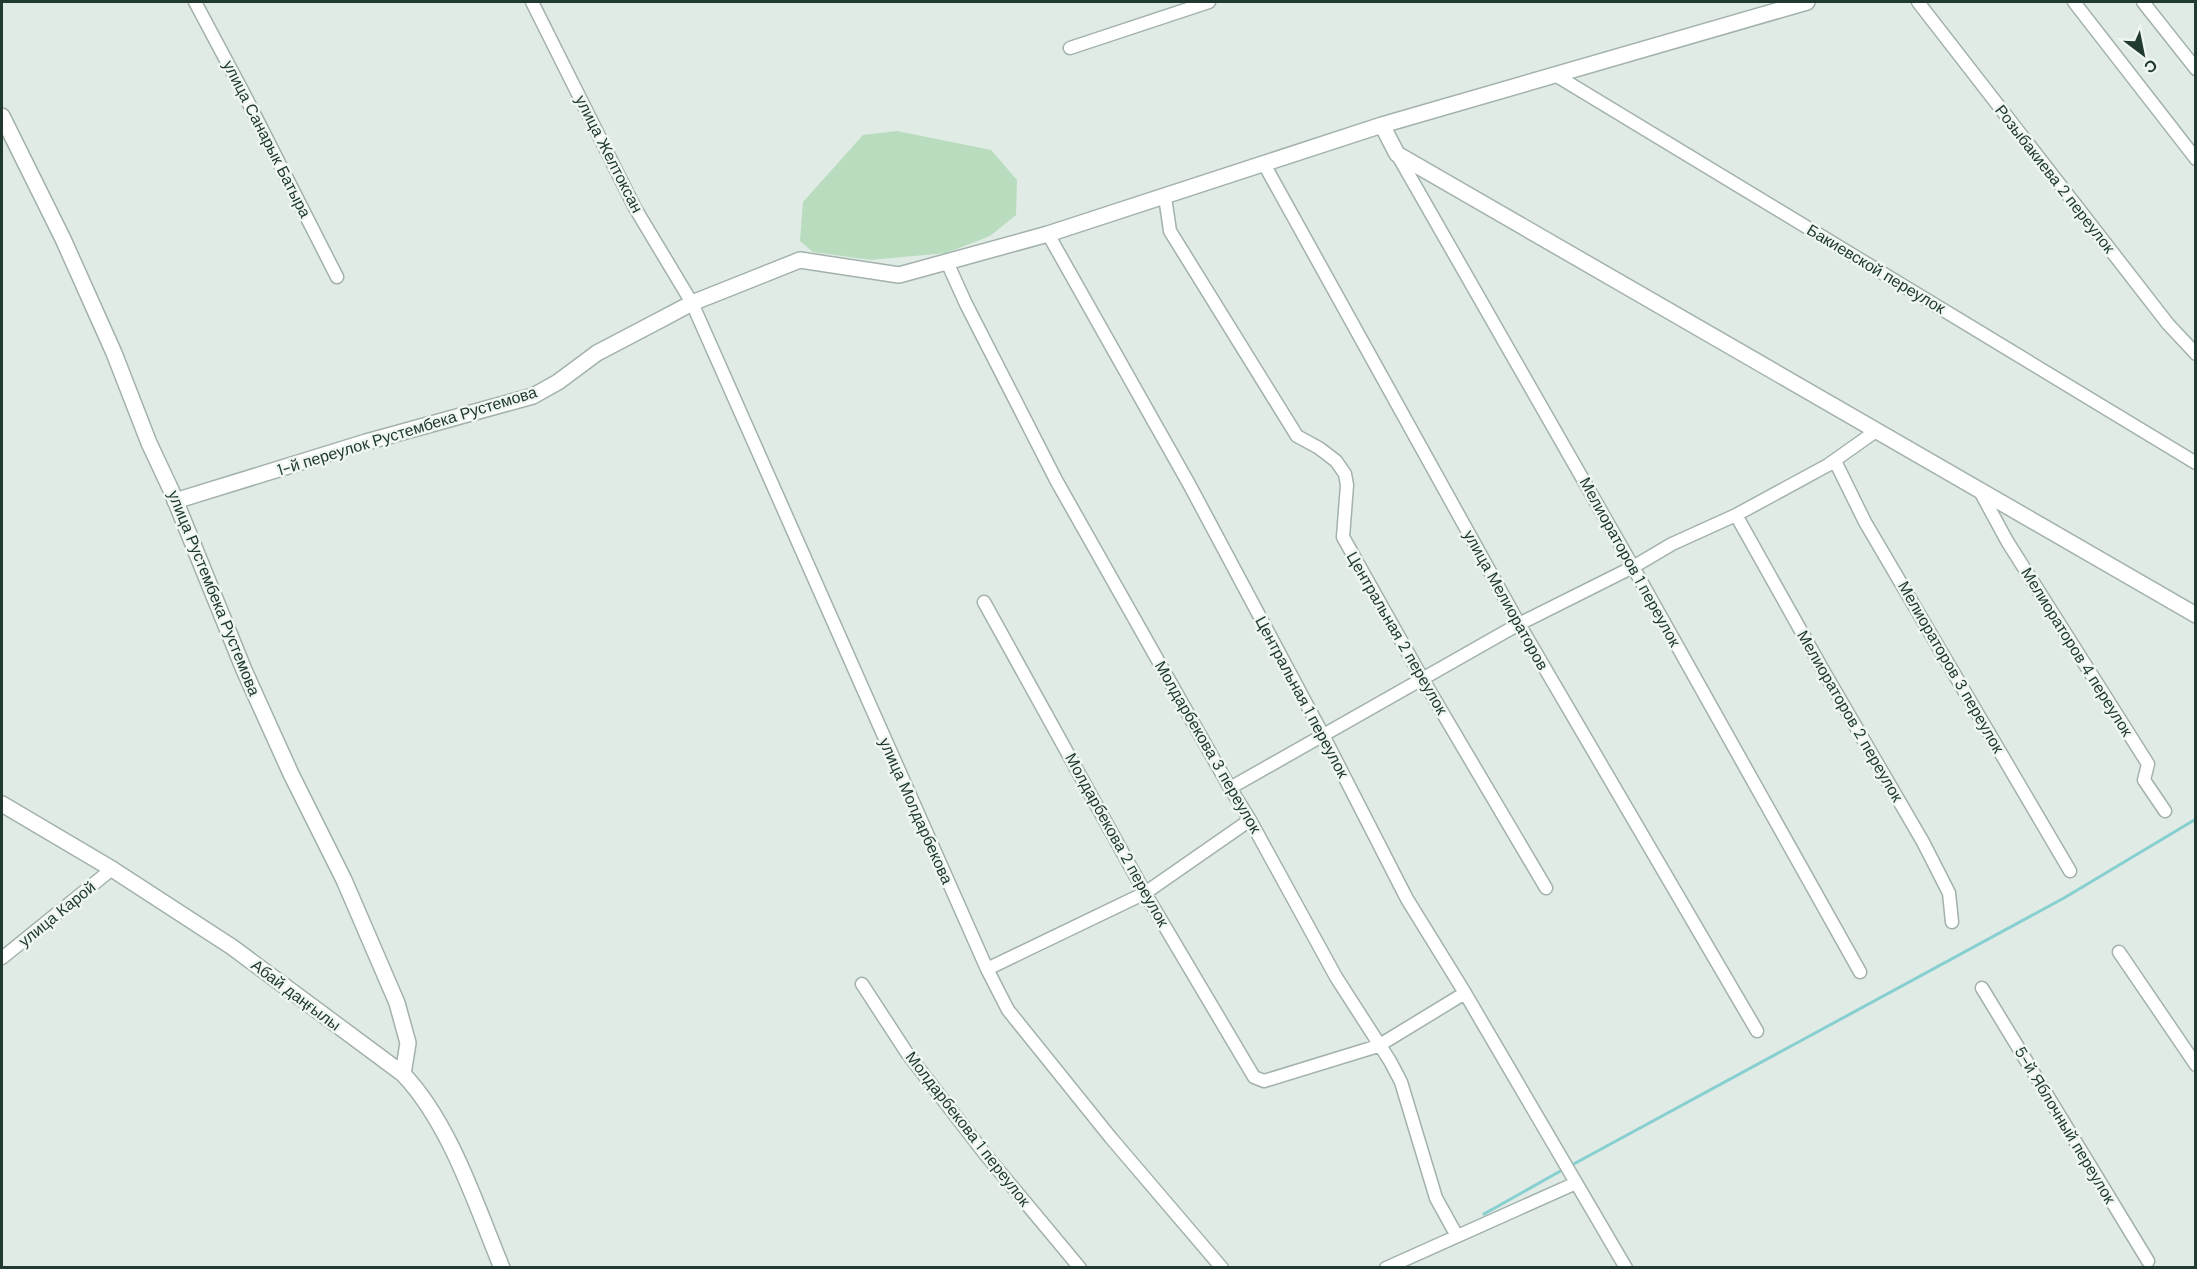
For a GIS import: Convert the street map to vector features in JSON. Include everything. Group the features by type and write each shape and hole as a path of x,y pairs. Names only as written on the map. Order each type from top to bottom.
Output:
{"street":[{"name":"улица Санарык Батыра","path":"195,2 337,277"},
{"name":"улица Желтоксан","path":"532,2 635,208 692,303"},
{"path":"1070,48 1209,2"},
{"name":"1-й переулок Рустембека Рустемова","path":"175,501 388,436 533,396 558,382 597,353 692,303 800,260 899,275 1048,234 1382,125 1808,2"},
{"name":"Розыбакиева 2 переулок","path":"1918,2 2168,324 2196,354"},
{"path":"2074,2 2196,159"},
{"path":"2143,2 2196,69"},
{"name":"Бакиевской переулок","path":"1557,76 2196,463"},
{"name":"улица Рустембека Рустемова","path":"2,116 63,239 175,501 244,670 291,774 344,880 397,1003 408,1043 403,1074"},
{"path":"1382,125 1397,154 2196,615"},
{"name":"Мелиораторов 1 переулок","path":"1397,154 1633,567 1860,972"},
{"name":"улица Мелиораторов","path":"1264,164 1519,624 1757,1031"},
{"name":"Центральная 2 переулок","path":"1165,197 1170,231 1297,436 1336,461 1345,474 1347,485 1343,537 1422,678 1546,888"},
{"name":"Центральная 1 переулок","path":"1048,234 1188,483 1323,735 1407,900 1465,993 1626,1268"},
{"name":"Молдарбекова 3 переулок","path":"946,261 1056,480 1250,820 1336,977 1378,1046 1390,1061 1401,1083 1436,1198 1457,1236"},
{"name":"улица Молдарбекова","path":"692,303 987,969 1008,1010 1119,1147 1222,1268"},
{"path":"1230,788 1519,624 1633,567 1672,544 1736,515 1835,461 1876,431"},
{"name":"Мелиораторов 3 переулок","path":"1835,461 1865,522 2070,871"},
{"name":"Мелиораторов 4 переулок","path":"1981,493 2007,541 2148,764 2144,780 2165,811"},
{"name":"Мелиораторов 2 переулок","path":"1736,515 1923,842 1949,893 1952,922"},
{"name":"Молдарбекова 2 переулок","path":"984,602 1145,893 1254,1077 1264,1082 1378,1046"},
{"name":"Абай даңғылы","path":"2,804 112,869 232,947 403,1074 419,1091 451,1147 502,1268"},
{"path":"987,969 1145,893 1250,820"},
{"name":"улица Карой","path":"2,958 112,869"},
{"path":"2119,952 2196,1065"},
{"name":"Молдарбекова 1 переулок","path":"862,984 907,1053 985,1154 1080,1268"},
{"name":"5-й Яблочный переулок","path":"1982,988 2148,1261"},
{"path":"1378,1046 1465,993"},
{"path":"1386,1268 1576,1183"}],"green space":[{"path":"897,131 991,150 1017,180 1016,215 990,236 946,253 871,260 813,252 800,241 803,202 863,135"}],"waterway":[{"path":"1570,1166 2064,898 2196,819"},
{"path":"1484,1214 1564,1169"}]}
